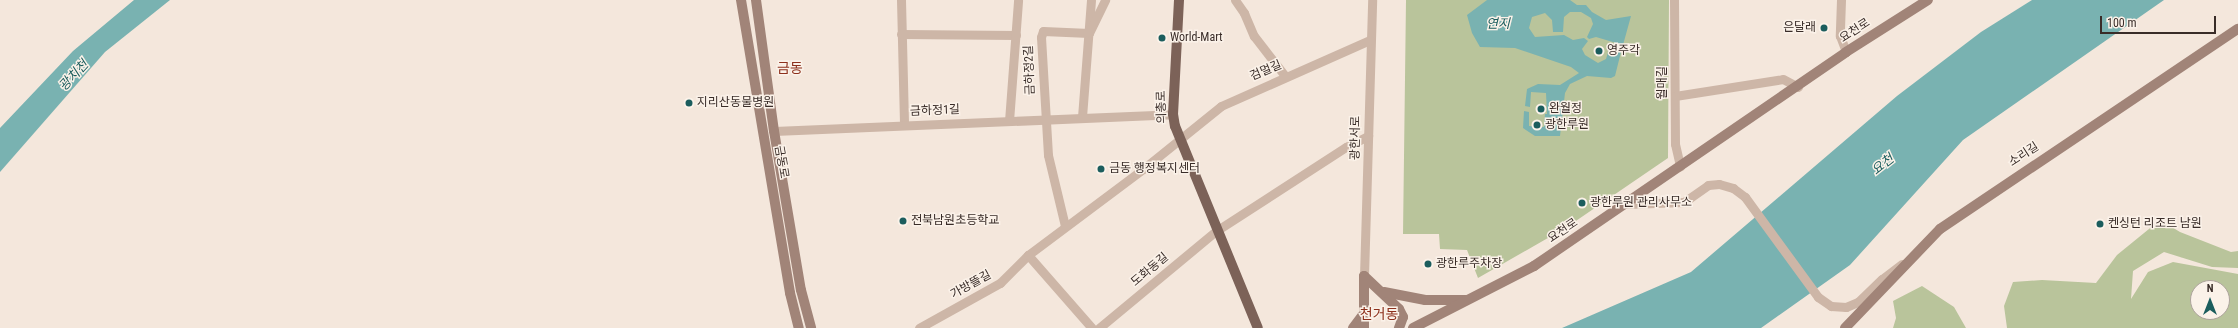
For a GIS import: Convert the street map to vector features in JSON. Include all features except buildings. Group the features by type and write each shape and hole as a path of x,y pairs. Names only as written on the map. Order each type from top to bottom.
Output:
{"main road":[{"name":"의총로","path":"1179,0 1173,114 1179,140 1258,328"}],"street":[{"name":"금동로","path":"741,0 790,292 799,328"},
{"name":"금동로","path":"756,0 774,131 801,290 811,328"},
{"name":"금하정1길","path":"901,0 904,124 1009,121"},
{"name":"금하정2길","path":"1009,121 1018,0"},
{"path":"1082,117 1091,0"},
{"path":"1089,33 1105,0"},
{"path":"1235,0 1244,13 1254,36 1285,76"},
{"name":"광한서로","path":"1364,276 1372,0"},
{"name":"월매길","path":"1674,0 1675,144 1680,166"},
{"path":"1841,0 1840,36 1846,52"},
{"name":"요천로","path":"1413,328 1534,266 1798,87 1846,52 1928,0"},
{"name":"소리길","path":"1845,328 1909,258 1940,229 2008,181 2176,73 2238,29"},
{"name":"금하정2길","path":"1044,119 1042,31 1089,33"},
{"path":"901,34 1016,35"},
{"name":"검멀길","path":"1179,140 1221,106 1285,76 1370,40"},
{"path":"1675,96 1783,79 1798,87"},
{"path":"1009,121 1173,114"},
{"path":"1044,119 1048,155 1065,226"},
{"path":"774,131 904,124"},
{"path":"1216,231 1346,147 1368,136"},
{"name":"가방뜰길","path":"919,328 1000,283 1028,255 1179,140"},
{"path":"1627,204 1684,202 1708,185 1719,184 1733,188 1745,197 1818,296 1831,306 1846,307 1858,302 1882,279 1909,258"},
{"name":"도화동길","path":"1099,328 1216,231"},
{"path":"1028,255 1092,328"},
{"path":"1364,276 1384,292 1402,313 1399,328"},
{"path":"1364,276 1362,316 1364,328"},
{"path":"1384,292 1425,300 1468,300"},
{"path":"1353,328 1362,316"}],"green space":[{"path":"1406,0 1669,0 1668,158 1567,227 1478,278 1467,250 1440,249 1439,234 1403,234"},
{"path":"2160,220 2180,232 2231,252 2238,251 2238,268 2212,267 2164,252 2133,271 2131,299 2148,272 2173,262 2238,274 2238,328 2007,328 2004,306 2013,282 2042,280 2096,283 2117,255"},
{"path":"1922,286 1954,307 1966,328 1893,328 1896,318 1893,301"}],"water":[{"name":"광치천","path":"134,0 170,0 105,52 0,172 0,128 73,51"},
{"name":"연지","path":"1487,0 1570,0 1577,5 1586,5 1592,12 1606,20 1631,16 1623,45 1596,37 1589,39 1587,37 1593,24 1591,18 1581,12 1570,12 1564,17 1563,32 1553,32 1552,20 1545,13 1532,17 1529,28 1535,37 1564,35 1573,40 1584,38 1588,41 1582,49 1585,55 1598,63 1606,59 1610,46 1622,48 1615,76 1611,78 1587,76 1570,84 1565,93 1560,136 1535,136 1523,128 1524,111 1529,112 1529,126 1544,127 1545,114 1547,114 1546,93 1531,92 1530,107 1525,106 1527,89 1538,84 1560,85 1579,73 1571,67 1515,48 1480,47 1472,33 1467,15"},
{"name":"요천","path":"2032,0 2164,0 1963,140 1850,265 1761,328 1562,328 1691,272 1897,96 1981,32"}],"place":[{"name":"은달래","path":"1824,28"},
{"name":"World-Mart","path":"1162,38"},
{"name":"영주각","path":"1599,51"},
{"name":"지리산동물병원","path":"689,103"},
{"name":"완월정","path":"1541,109"},
{"name":"광한루원","path":"1537,125"},
{"name":"금동 행정복지센터","path":"1101,169"},
{"name":"광한루원 관리사무소","path":"1582,203"},
{"name":"전북남원초등학교","path":"903,221"},
{"name":"켄싱턴 리조트 남원","path":"2100,224"},
{"name":"광한루주차장","path":"1428,264"}],"district":[{"name":"금동","path":"790,68"},
{"name":"천거동","path":"1379,314"}]}
